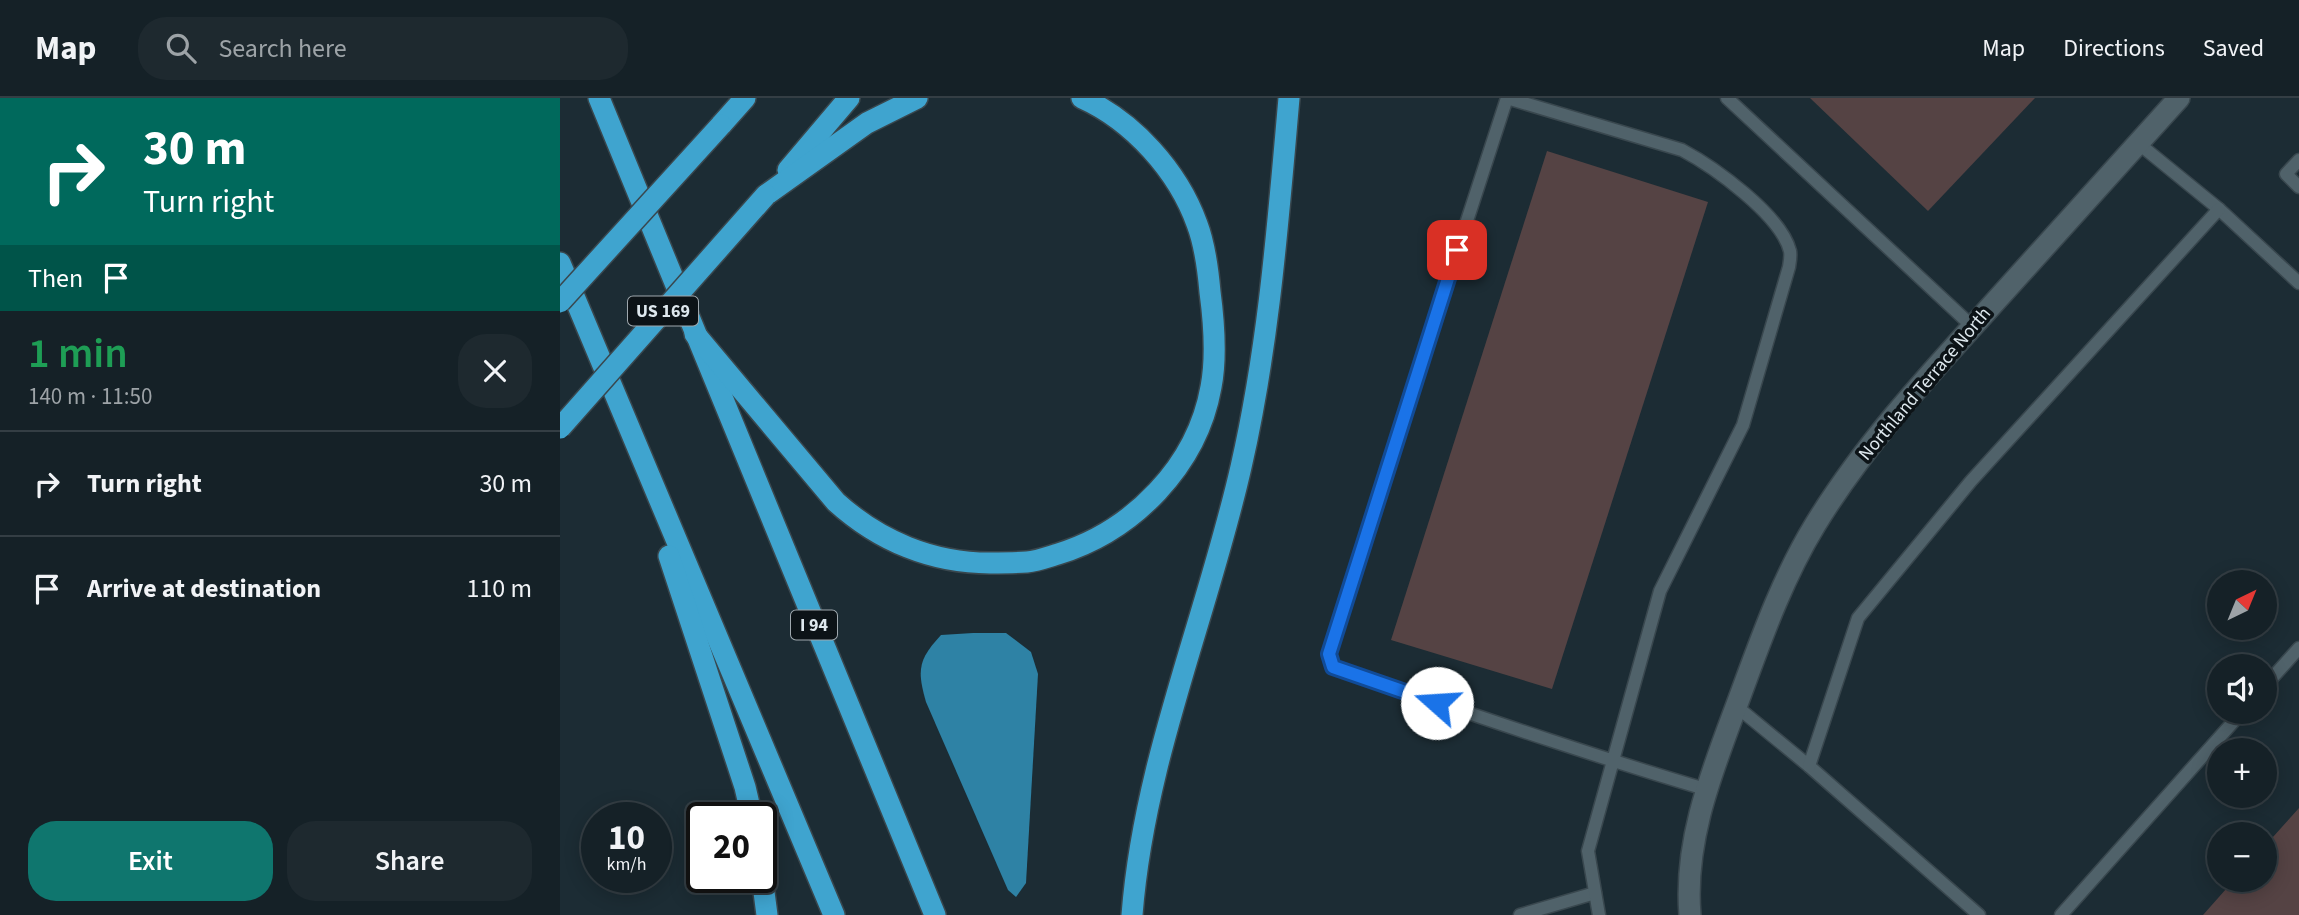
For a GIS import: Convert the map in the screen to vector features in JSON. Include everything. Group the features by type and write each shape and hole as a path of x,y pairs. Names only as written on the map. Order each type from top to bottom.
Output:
{"highway":[{"name":"I 94","path":"599,98 935,915"},
{"path":"613,98 661,250"},
{"path":"560,302 743,98"},
{"name":"US 169","path":"560,428 849,98"},
{"path":"766,195 867,123 917,98"},
{"path":"695,334 836,502 856,520 897,543 947,560 999,563 1029,562 1075,549 1095,540 1153,497 1180,464 1204,414 1211,386 1213,316 1204,248 1185,198 1165,167 1136,136 1119,120 1082,98"},
{"path":"1132,915 1146,811 1183,669 1241,468 1262,364 1272,287 1289,98"},
{"path":"560,263 834,915"},
{"path":"560,281 592,341"},
{"path":"621,411 748,802"},
{"path":"764,893 766,915"}],"street":[{"name":"Northland Terrace North","path":"1690,915 1693,844 1705,789 1781,592 1814,526 1868,448 1919,385 2179,98"}],"lane":[{"path":"1599,915 1588,851 1613,762 1660,592 1743,425 1791,253 1784,236 1769,218 1733,182 1698,158 1682,150 1507,98 1329,654 1333,667 1613,762 1705,789"},
{"path":"1727,98 1973,327"},
{"path":"2138,143 2219,209 2299,283"},
{"path":"2299,160 2286,174 2299,187"},
{"path":"1809,766 1858,618 1971,481 2219,209"},
{"path":"2277,673 2299,648"},
{"path":"1736,706 1809,766 1979,915"},
{"path":"2061,915 2231,724"},
{"path":"1520,915 1595,893"}],"water":[{"path":"1006,633 1031,652 1038,674 1026,883 1016,897 1008,890 926,702 921,682 924,659 941,635"}],"building":[{"path":"1810,98 2035,98 1928,211"},
{"path":"1547,151 1708,202 1552,689 1391,640"},
{"path":"2299,808 2299,915 2203,915 2223,892 2277,892 2277,833"}],"route":[{"path":"1437,703 1333,667 1329,654 1457,250"}]}
